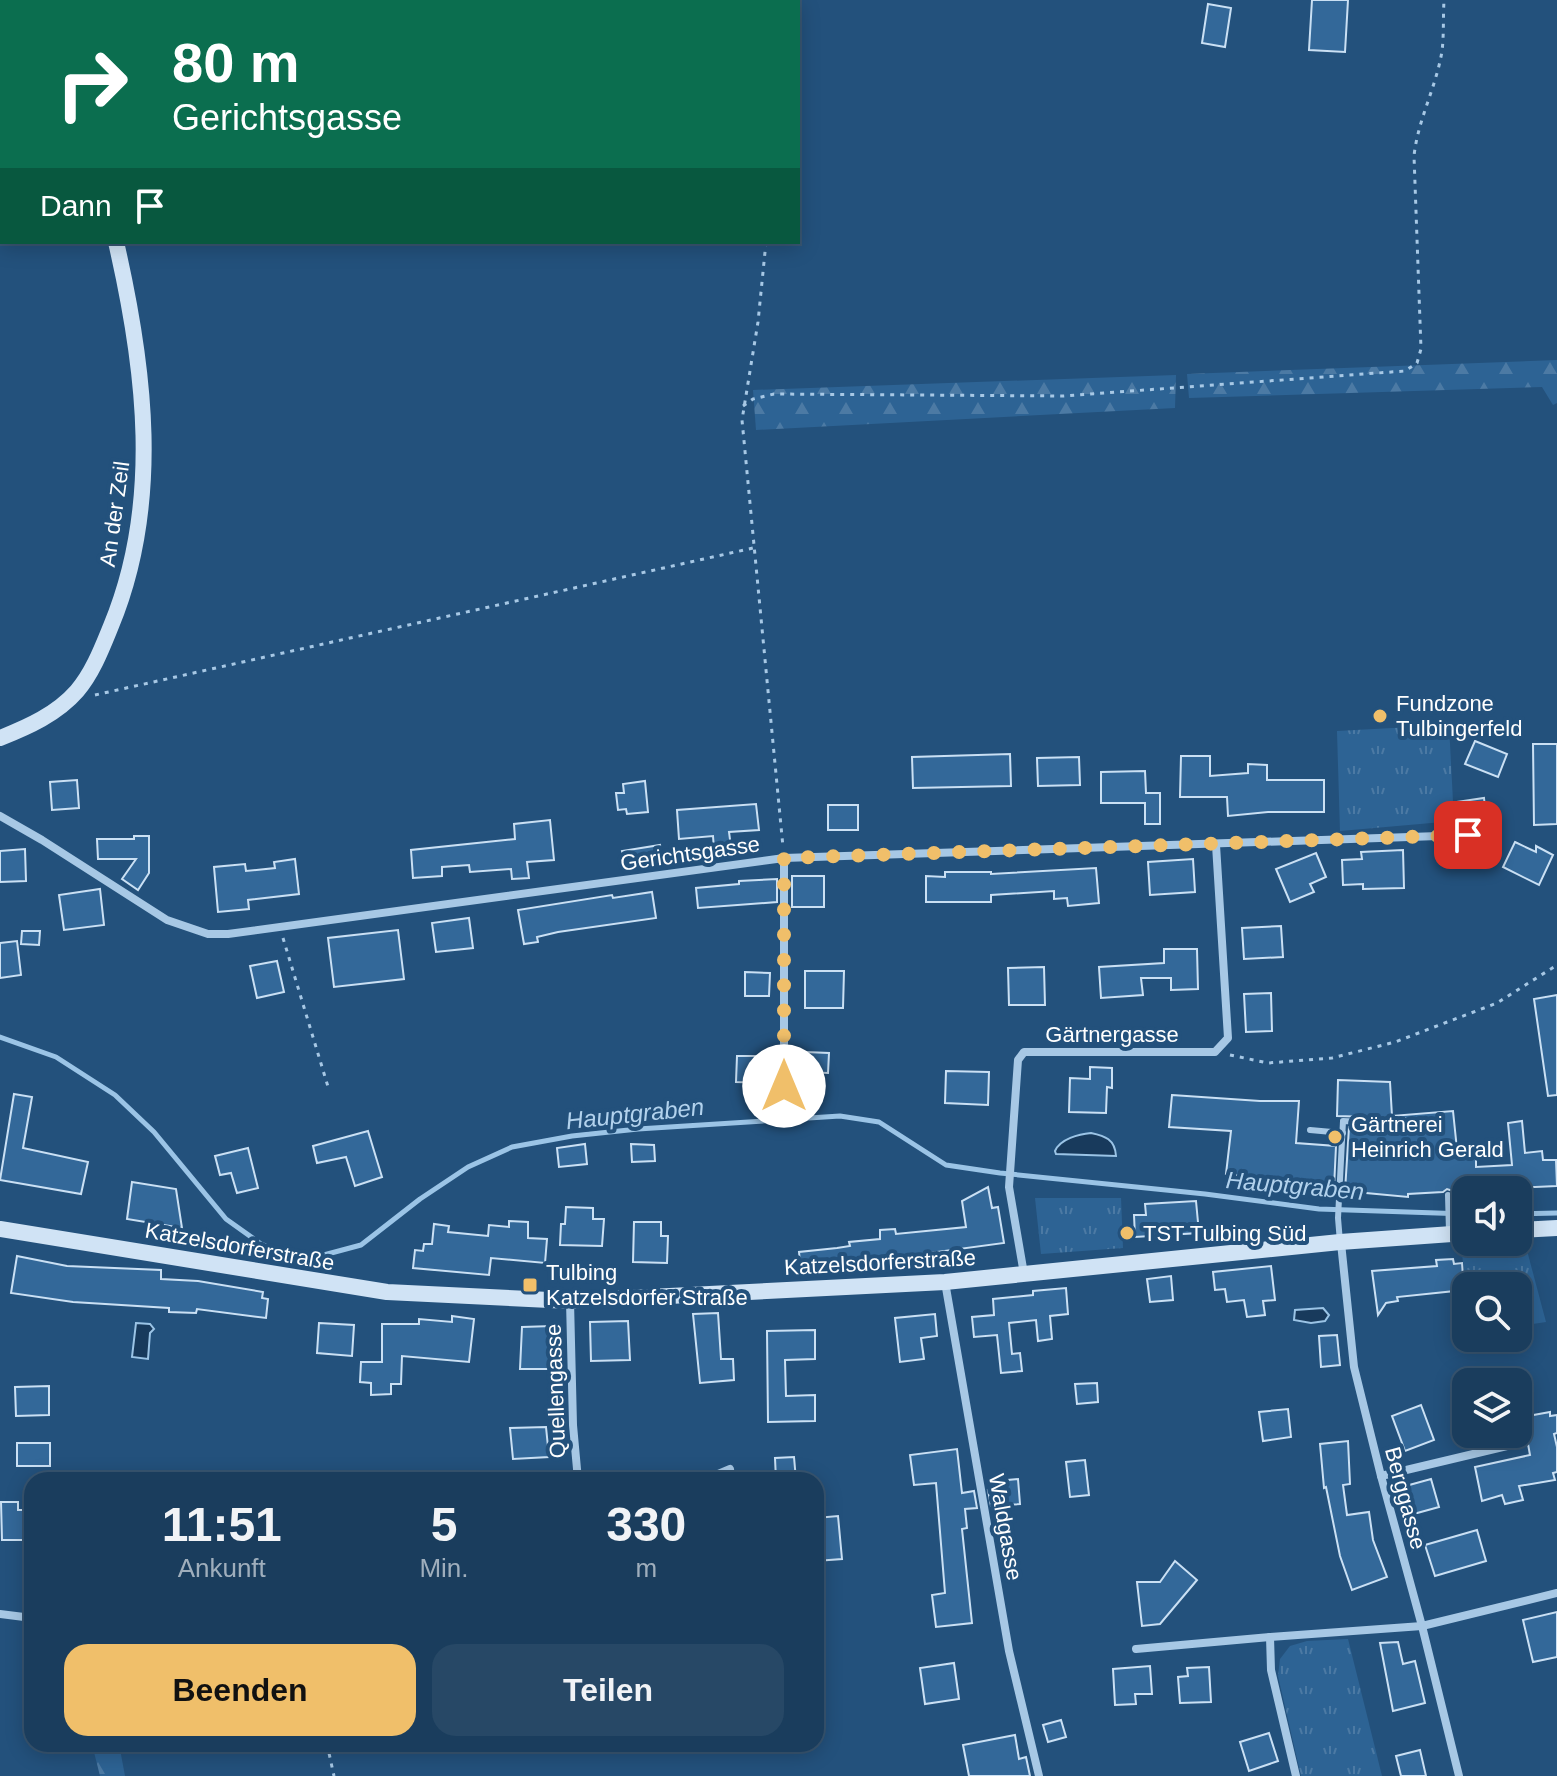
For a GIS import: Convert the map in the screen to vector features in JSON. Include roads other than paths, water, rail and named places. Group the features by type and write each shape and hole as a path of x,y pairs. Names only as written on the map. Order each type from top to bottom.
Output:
{"street":[{"name":"An der Zeil","path":"0,738 39,720 71,697 93,666 125,590 142,494 143,403 137,352 116,244"},
{"name":"Gerichtsgasse","path":"0,816 167,920 208,934 228,934 784,858 1468,835"},
{"name":"Gärtnergasse","path":"1024,1275 1009,1187 1018,1060 1024,1052 1215,1052 1228,1038 1216,845"},
{"path":"784,858 784,1086"},
{"path":"1532,1229 1557,1228"},
{"name":"Katzelsdorferstraße","path":"0,1229 387,1292 570,1301 945,1282 1452,1230"},
{"name":"Berggasse","path":"1340,1242 1354,1367 1459,1776"},
{"name":"Waldgasse","path":"945,1282 1009,1651 1039,1776"},
{"name":"Quellengasse","path":"570,1301 577,1472"},
{"path":"1381,1476 1499,1448"},
{"path":"723,1472 730,1469"},
{"path":"1136,1649 1422,1626 1557,1593"},
{"path":"0,1614 24,1617"},
{"path":"1270,1637 1271,1670 1296,1776"}],"lane":[{"path":"1340,1242 1338,1218 1343,1121 1405,1124"},
{"path":"1310,1130 1343,1133"},
{"path":"1448,1195 1452,1215"}],"waterway":[{"name":"Hauptgraben","path":"0,1037 56,1057 115,1095 154,1132 226,1219 261,1244 290,1256 320,1256 361,1245 420,1199 468,1167 512,1147 572,1136 638,1129 840,1116 879,1122 946,1165 1319,1209 1452,1214"},
{"name":"Hauptgraben","path":"1532,1214 1557,1213"}],"place":[{"name":"Fundzone Tulbingerfeld","path":"1380,716"},
{"name":"Gärtnerei Heinrich Gerald","path":"1335,1137"},
{"name":"TST Tulbing Süd","path":"1127,1233"},
{"name":"Tulbing Katzelsdorfer Straße","path":"530,1285"}]}
